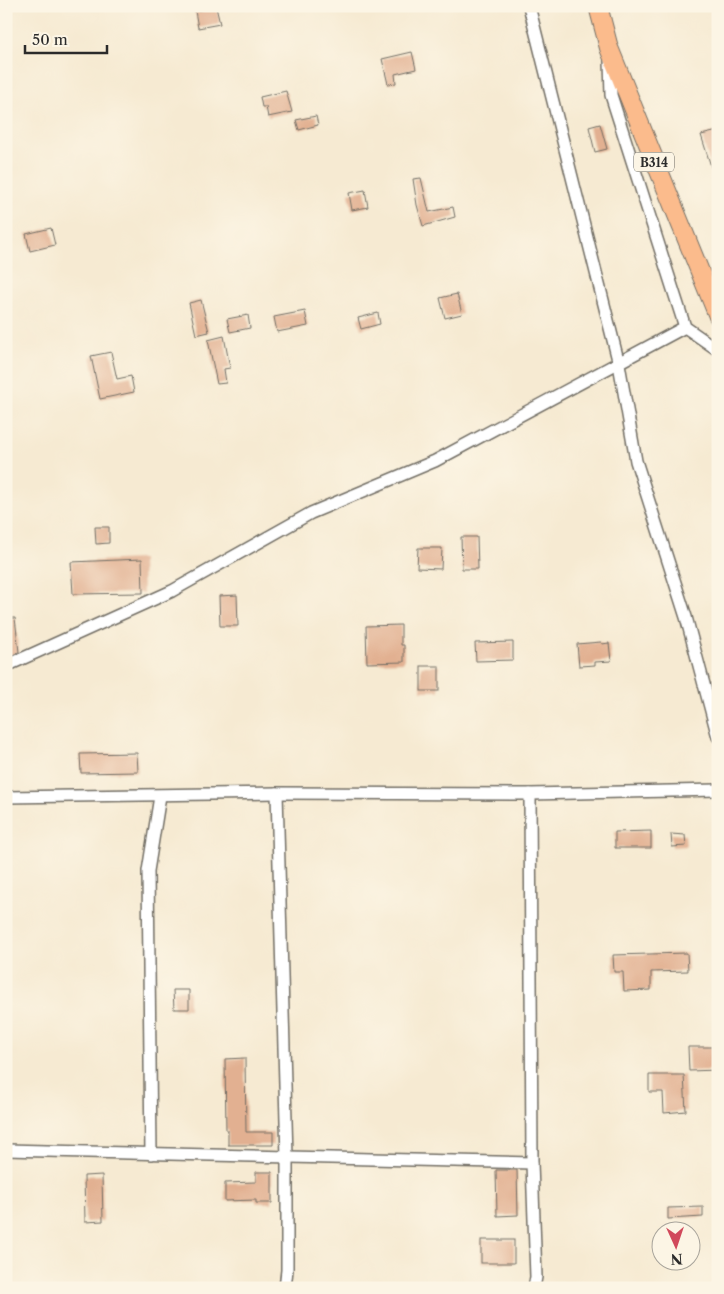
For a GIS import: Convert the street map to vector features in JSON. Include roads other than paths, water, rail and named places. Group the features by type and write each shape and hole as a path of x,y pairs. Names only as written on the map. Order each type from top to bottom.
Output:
{"main road":[{"name":"B314","path":"598,6 609,48 718,316"}],"street":[{"path":"530,6 619,364 636,461 686,616 718,736"},
{"path":"609,48 611,95 685,328 718,350"},
{"path":"6,666 172,591 312,513 435,461 685,328"},
{"path":"6,797 277,793 530,794 718,790"},
{"path":"277,793 288,1157 286,1288"},
{"path":"530,794 532,1163 536,1276 534,1288"},
{"path":"151,1154 148,871 160,796"},
{"path":"6,1150 532,1163"}]}
